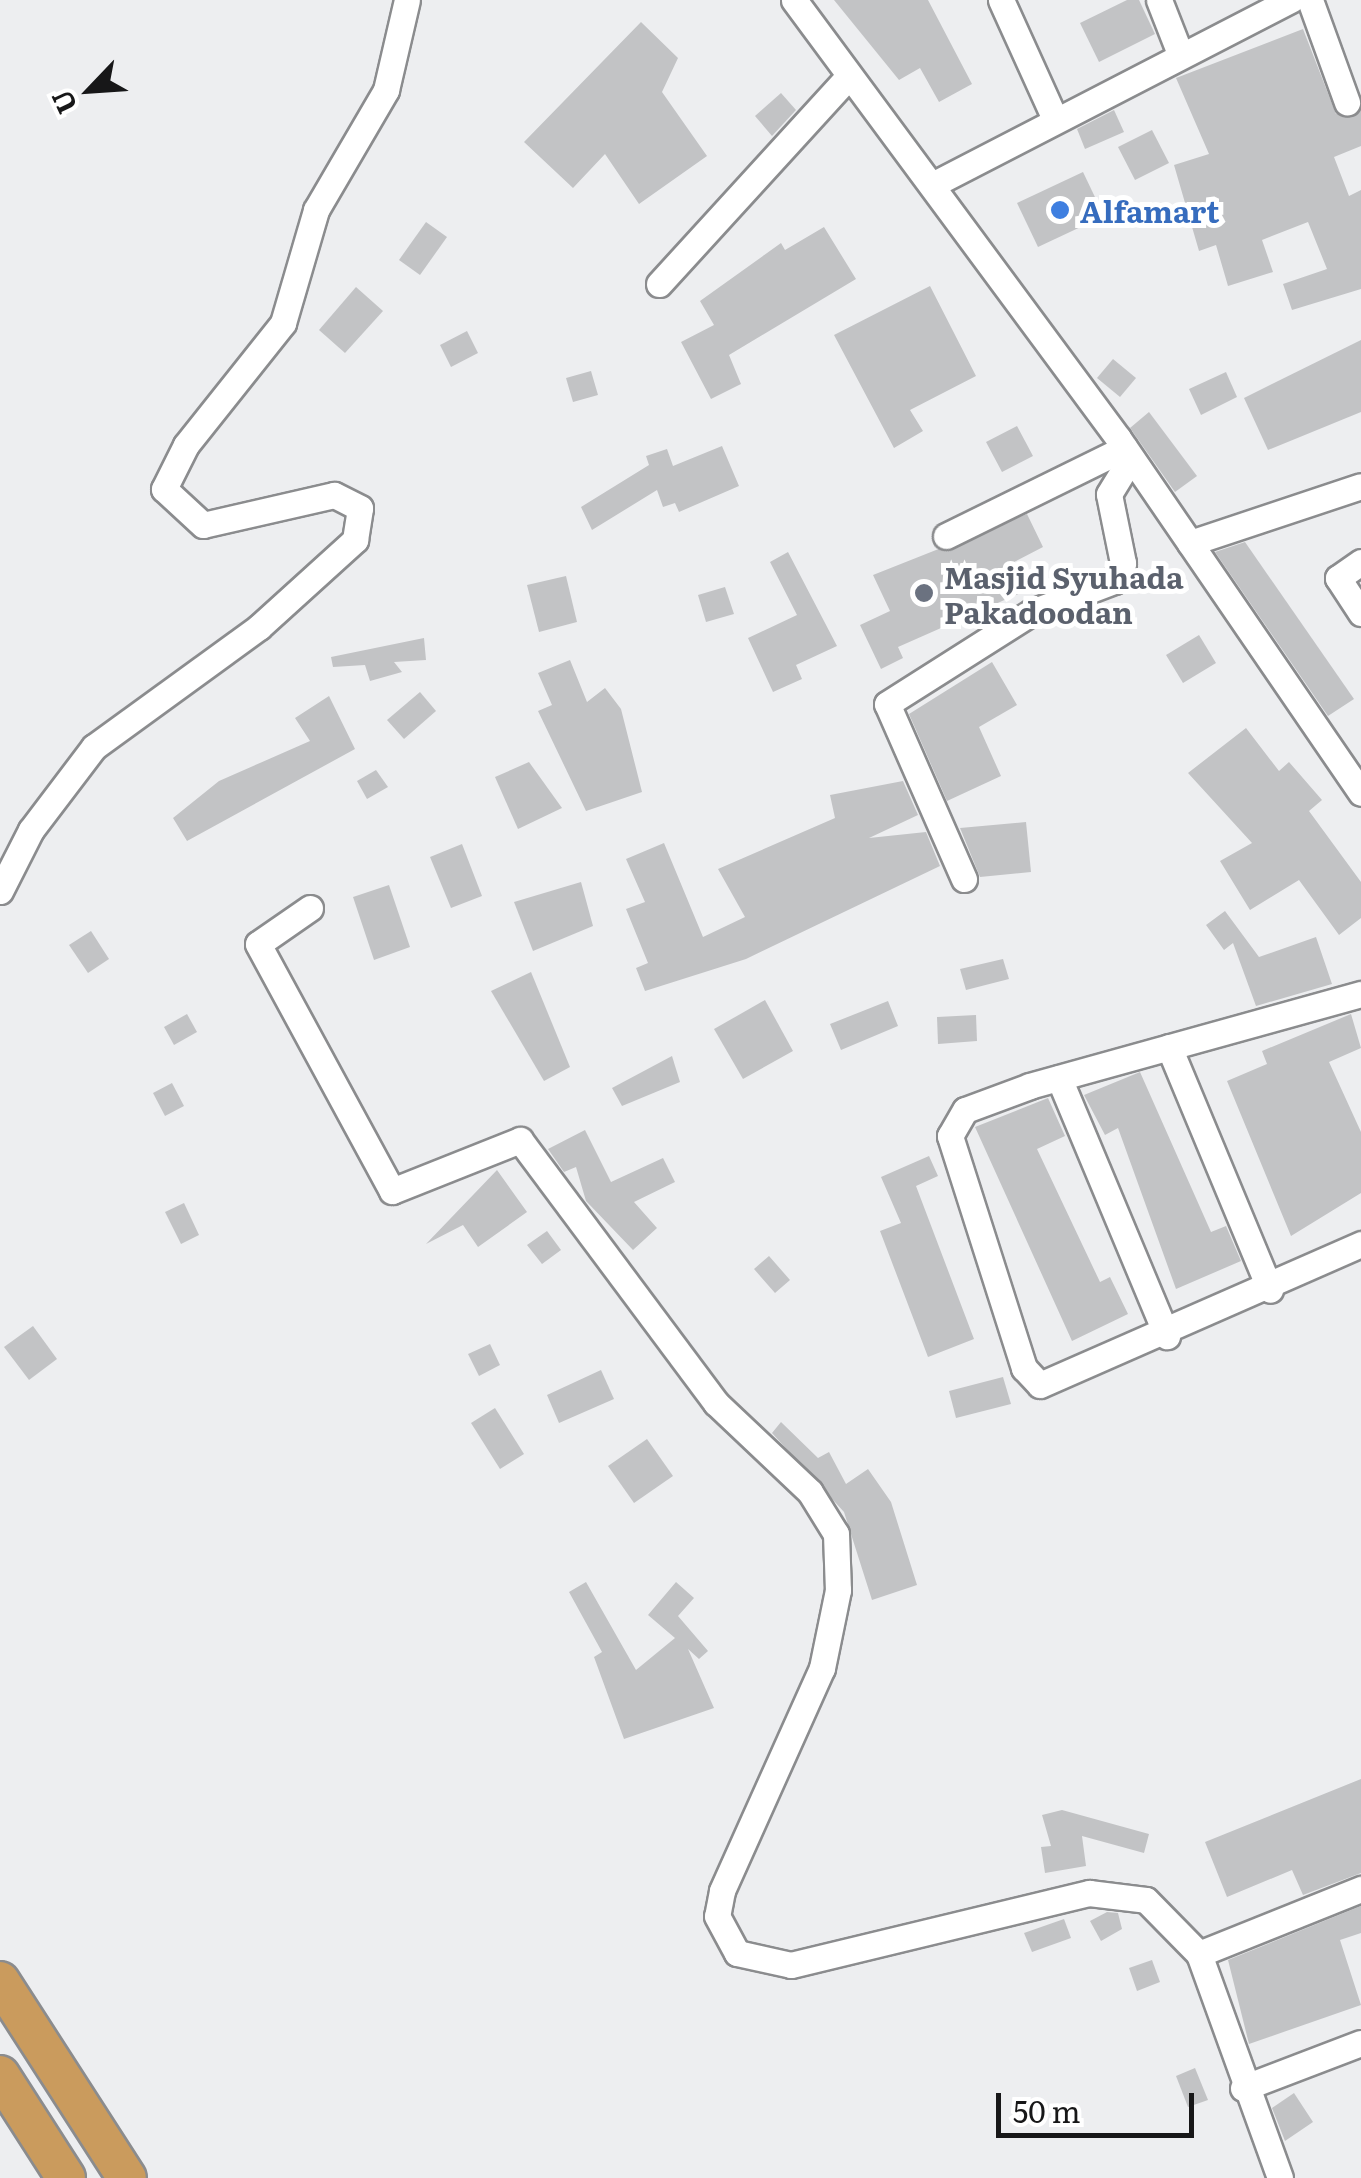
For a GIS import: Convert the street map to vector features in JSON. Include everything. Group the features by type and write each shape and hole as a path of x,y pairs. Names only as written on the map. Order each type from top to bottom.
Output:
{"highway":[{"path":"0,1982 127,2178"},
{"path":"0,2075 66,2178"}],"street":[{"path":"0,891 31,830 94,748 259,627 355,540 360,508 334,495 203,525 164,489 186,445 284,323 316,210 386,90 407,0"},
{"path":"794,0 1128,453 1361,793"},
{"path":"1001,0 1054,119"},
{"path":"1159,0 1179,50"},
{"path":"932,185 1179,50 1291,0"},
{"path":"1310,0 1348,102"},
{"path":"659,284 849,76"},
{"path":"946,536 1128,453"},
{"path":"964,880 887,704 1032,612 1114,581 1123,563 1109,494 1128,453"},
{"path":"1190,543 1361,486"},
{"path":"1361,562 1338,578 1361,613"},
{"path":"310,908 258,944 392,1191 520,1140 716,1403 810,1492 836,1534 838,1590 822,1668 722,1891 718,1916 737,1953 791,1965 1120,1892 1168,1917 1199,1954 1243,2088 1280,2178"},
{"path":"1360,996 1059,1078 965,1110 950,1136 1024,1368 1049,1385 1270,1290 1361,1244"},
{"path":"1169,1047 1270,1290"},
{"path":"1059,1078 1167,1336"},
{"path":"1199,1954 1361,1889"},
{"path":"1243,2088 1361,2043"}],"building":[{"path":"834,0 928,0 972,84 939,102 920,68 899,80"},
{"path":"1127,0 1139,0 1155,34 1099,62 1080,23"},
{"path":"641,22 678,58 662,92 707,156 639,204 605,154 573,188 524,142"},
{"path":"1303,29 1336,114 1361,109 1361,146 1334,157 1349,196 1361,190 1361,289 1292,310 1283,284 1327,269 1308,222 1262,240 1273,272 1228,286 1216,245 1199,251 1174,165 1209,154 1176,78"},
{"path":"781,93 796,110 772,136 755,116"},
{"path":"1114,110 1124,132 1085,149 1077,129"},
{"path":"1152,130 1169,163 1135,180 1118,147"},
{"name":"Alfamart","path":"1083,172 1104,216 1038,247 1017,203"},
{"path":"426,222 447,237 420,275 399,260"},
{"path":"824,227 856,279 729,355 741,384 711,399 681,342 714,325 700,301 781,243 785,250"},
{"path":"930,286 976,376 910,410 923,431 894,448 834,335"},
{"path":"356,287 383,311 345,353 319,330"},
{"path":"467,331 478,353 451,367 440,345"},
{"path":"1361,340 1361,412 1268,450 1244,398"},
{"path":"1113,359 1136,378 1120,397 1097,378"},
{"path":"591,371 598,395 573,402 566,378"},
{"path":"1226,372 1237,397 1201,415 1189,389"},
{"path":"1149,412 1197,476 1175,492 1130,428"},
{"path":"1017,426 1033,456 1002,472 986,442"},
{"path":"722,446 739,486 679,512 675,503 663,507 657,490 592,530 581,507 649,465 646,456 667,449 673,466"},
{"path":"1027,514 1043,547 1012,563 1025,591 898,647 903,658 881,669 860,625 890,611 873,575"},
{"path":"1245,542 1354,699 1328,716 1215,552"},
{"path":"788,552 837,646 796,665 802,679 773,692 748,638 797,615 770,562"},
{"path":"566,576 577,622 539,632 527,585"},
{"path":"725,587 734,614 706,622 698,595"},
{"path":"1199,635 1216,663 1183,683 1166,655"},
{"path":"424,638 426,660 394,662 402,672 370,681 365,665 333,667 331,657"},
{"path":"570,660 587,702 605,688 621,709 642,792 586,811 538,711 552,705 538,673"},
{"path":"992,662 1017,705 979,727 1001,776 947,801 909,714"},
{"path":"420,692 436,711 404,739 387,720"},
{"path":"329,696 355,749 187,841 173,818 219,781 310,741 295,718"},
{"path":"1246,728 1279,771 1289,762 1322,800 1309,811 1361,882 1361,918 1339,935 1299,880 1250,910 1220,861 1252,843 1188,773"},
{"path":"529,762 562,808 518,829 495,777"},
{"path":"376,770 388,787 367,799 357,781"},
{"path":"903,781 918,815 869,838 926,832 940,866 746,959 645,991 636,968 648,963 626,909 645,902 626,859 664,843 703,937 745,917 718,869 835,818 830,795"},
{"path":"1026,822 1031,872 980,877 960,828"},
{"path":"462,844 482,896 451,908 430,857"},
{"path":"581,882 593,926 533,951 514,902"},
{"path":"389,885 410,947 374,960 353,897"},
{"path":"1225,911 1259,957 1316,937 1332,984 1256,1006 1233,943 1224,950 1206,925"},
{"path":"91,931 109,959 88,973 69,945"},
{"path":"1003,959 1009,979 966,990 960,969"},
{"path":"531,972 570,1067 544,1081 491,991"},
{"path":"765,1000 793,1051 743,1079 714,1029"},
{"path":"888,1001 898,1026 841,1050 830,1024"},
{"path":"187,1014 197,1032 174,1045 164,1027"},
{"path":"1351,1014 1361,1048 1329,1062 1361,1132 1361,1193 1291,1236 1227,1081 1267,1064 1262,1051"},
{"path":"976,1015 977,1041 938,1044 937,1017"},
{"path":"672,1056 680,1082 622,1106 612,1088"},
{"path":"1140,1072 1211,1232 1226,1226 1241,1261 1176,1289 1118,1128 1105,1135 1084,1095"},
{"path":"172,1083 184,1106 165,1116 153,1093"},
{"path":"1048,1098 1065,1136 1037,1149 1100,1282 1110,1277 1128,1314 1072,1341 975,1127"},
{"path":"585,1130 611,1182 663,1158 675,1182 634,1202 657,1228 633,1250 586,1201 576,1167 564,1172 548,1149"},
{"path":"929,1156 938,1176 916,1186 974,1339 928,1357 880,1231 901,1223 881,1177"},
{"path":"497,1170 527,1212 478,1247 463,1225 426,1244"},
{"path":"184,1203 199,1235 181,1244 165,1212"},
{"path":"547,1231 561,1250 542,1264 527,1245"},
{"path":"769,1256 790,1280 775,1293 754,1269"},
{"path":"33,1326 57,1359 29,1380 4,1347"},
{"path":"490,1344 500,1365 479,1376 468,1354"},
{"path":"601,1370 614,1399 559,1423 547,1395"},
{"path":"1003,1377 1011,1404 956,1418 949,1391"},
{"path":"495,1408 524,1454 500,1469 471,1423"},
{"path":"781,1422 818,1458 829,1452 846,1484 868,1469 891,1502 917,1585 872,1600 844,1512 772,1433"},
{"path":"647,1439 673,1476 634,1503 608,1466"},
{"path":"586,1582 636,1670 675,1638 648,1615 676,1582 694,1598 678,1616 708,1651 699,1659 688,1649 714,1708 624,1739 594,1657 602,1652 569,1592"},
{"path":"1361,1779 1361,1873 1303,1895 1292,1870 1227,1897 1205,1842"},
{"path":"1062,1810 1149,1834 1144,1853 1082,1836 1086,1866 1045,1873 1041,1847 1051,1846 1042,1815"},
{"path":"1361,1906 1361,1933 1340,1940 1361,2005 1249,2044 1228,1960"},
{"path":"1107,1912 1118,1913 1122,1929 1101,1941 1090,1921"},
{"path":"1064,1919 1071,1938 1032,1952 1024,1933"},
{"path":"1152,1960 1160,1982 1137,1991 1129,1968"},
{"path":"1195,2068 1208,2100 1188,2107 1176,2076"},
{"path":"1294,2093 1313,2122 1285,2141 1272,2108"}],"place":[{"name":"Alfamart","path":"1060,210"},
{"name":"Masjid Syuhada Pakadoodan","path":"924,593"}]}
